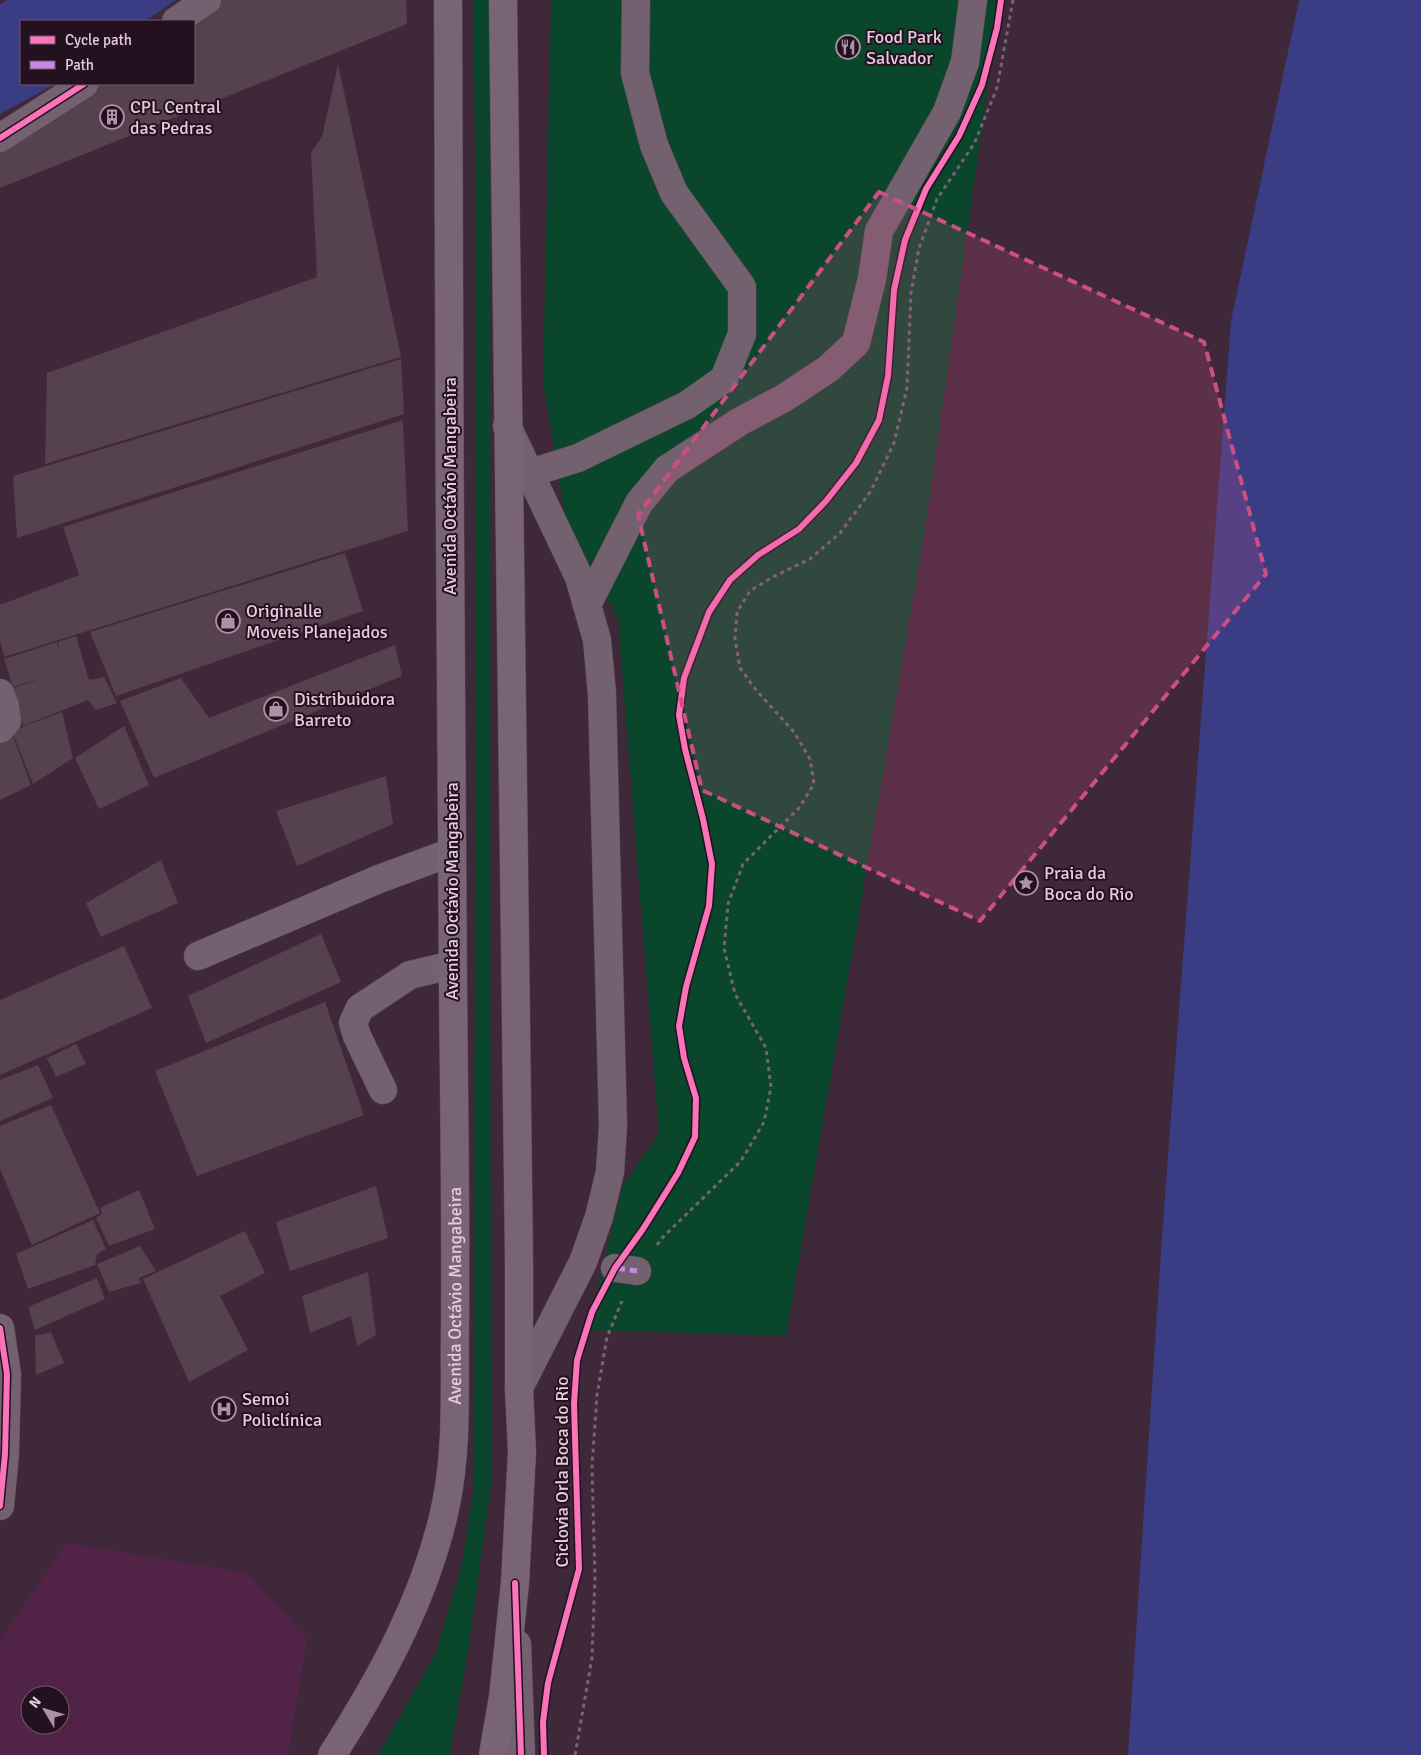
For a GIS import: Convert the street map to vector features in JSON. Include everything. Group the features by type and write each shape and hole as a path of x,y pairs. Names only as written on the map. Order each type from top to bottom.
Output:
{"main road":[{"name":"Avenida Octávio Mangabeira","path":"332,1755 366,1703 401,1636 427,1573 446,1504 454,1435 456,1258 452,965 448,0"},
{"path":"493,1755 503,1697 515,1583 522,1452 519,1388 503,0"}],"street":[{"path":"177,20 207,0"},
{"path":"530,473 578,458 687,405 724,379 742,334 742,287 674,194 654,145 635,73 636,0"},
{"path":"587,605 639,503 667,469 739,422 784,398 828,369 856,343 872,279 879,231 947,112 965,62 973,0"},
{"path":"0,138 82,85"},
{"path":"507,426 579,577 597,640 602,694 613,1126 610,1172 600,1217 583,1262 519,1388"},
{"path":"0,693 7,714 7,721 0,729"},
{"path":"198,956 379,880 452,852"},
{"path":"382,1090 356,1036 353,1024 360,1008 410,975 452,965"},
{"path":"0,1328 5,1454 0,1506"},
{"path":"515,1583 521,1755"}],"path":[{"path":"575,1755 592,1658 595,1577 592,1467 597,1395 608,1337 626,1270 663,1237 741,1161 764,1122 770,1087 766,1048 735,994 724,948 728,904 744,864 799,808 814,784 810,759 794,732 756,690 740,668 735,639 736,612 750,591 771,578 810,559 840,532 870,491 894,443 907,388 911,294 919,248 937,199 974,144 997,88 1014,0"}],"highlighted area":[{"path":"879,192 1204,342 1266,574 980,921 702,790 638,515"}],"shaded area":[{"path":"7,0 176,0 146,20 20,20 20,85 53,85 0,114 0,5"},
{"path":"1299,0 1421,0 1421,1755 1128,1755 1162,1236 1231,321"},
{"path":"67,1543 248,1573 307,1639 288,1755 0,1755 0,1640"}],"green space":[{"path":"473,0 490,0 491,1485 468,1651 450,1755 378,1755 435,1655 461,1568 474,1487 476,221"},
{"path":"551,0 1000,0 925,530 786,1336 587,1330 622,1187 659,1134 618,620 565,515 543,381"}],"building":[{"name":"CPL Central das Pedras","path":"221,0 406,0 407,24 0,188 0,151 97,85 195,85 195,20"},
{"path":"338,64 401,357 45,464 47,373 317,277 311,152 322,137"},
{"path":"401,359 404,414 17,538 13,476"},
{"path":"403,420 408,531 4,657 0,640 0,605 79,575 63,527"},
{"name":"Originalle Moveis Planejados","path":"345,553 363,611 116,696 90,632"},
{"path":"76,636 89,680 104,677 117,703 96,710 88,700 23,726 13,688 52,675 13,687 4,659 57,642 60,653 58,642"},
{"name":"Distribuidora Barreto","path":"395,645 402,676 154,778 120,701 181,678 209,718"},
{"path":"62,712 73,758 33,784 12,731"},
{"path":"124,726 149,785 99,809 75,758"},
{"path":"10,728 31,785 0,800 0,733"},
{"path":"386,776 393,824 297,866 276,811"},
{"path":"161,860 178,903 101,937 86,903"},
{"path":"321,934 341,982 206,1043 188,996"},
{"path":"124,946 152,1008 0,1075 0,1000"},
{"path":"325,1002 364,1115 197,1176 155,1071"},
{"path":"76,1044 86,1064 56,1077 47,1058"},
{"path":"38,1065 53,1098 0,1121 0,1080"},
{"path":"51,1105 100,1213 32,1245 0,1169 0,1126"},
{"path":"376,1186 388,1238 290,1271 276,1222"},
{"path":"139,1190 155,1229 109,1246 96,1218 102,1214 100,1208"},
{"path":"93,1220 106,1249 97,1254 95,1265 28,1289 16,1254"},
{"path":"245,1231 265,1273 220,1296 248,1350 189,1382 143,1279"},
{"path":"140,1246 156,1271 139,1278 141,1283 109,1292 97,1264"},
{"path":"368,1272 376,1335 357,1346 351,1316 310,1333 302,1296"},
{"path":"97,1278 105,1299 35,1330 28,1307"},
{"path":"51,1332 64,1363 36,1375 35,1336"}],"marked path":[{"path":"615,1268 637,1271"}],"cycle path":[{"name":"Ciclovia Orla Boca do Rio","path":"544,1755 543,1722 548,1683 579,1569 574,1404 577,1360 592,1312 615,1268 643,1229 678,1173 695,1137 696,1098 684,1058 679,1026 686,987 709,906 712,864 679,715 684,678 709,612 730,580 758,555 799,529 826,501 856,463 879,420 888,376 894,290 905,240 926,189 959,136 982,85 997,28 1001,0"},
{"path":"0,138 82,85"},
{"path":"0,1328 7,1374 5,1454 0,1506"},
{"path":"515,1583 521,1755"}],"place":[{"name":"Food Park Salvador","path":"848,47"},
{"name":"CPL Central das Pedras","path":"112,117"},
{"name":"Originalle Moveis Planejados","path":"228,621"},
{"name":"Distribuidora Barreto","path":"276,709"},
{"name":"Praia da Boca do Rio","path":"1026,883"},
{"name":"Semoi Policlínica","path":"224,1409"}]}
